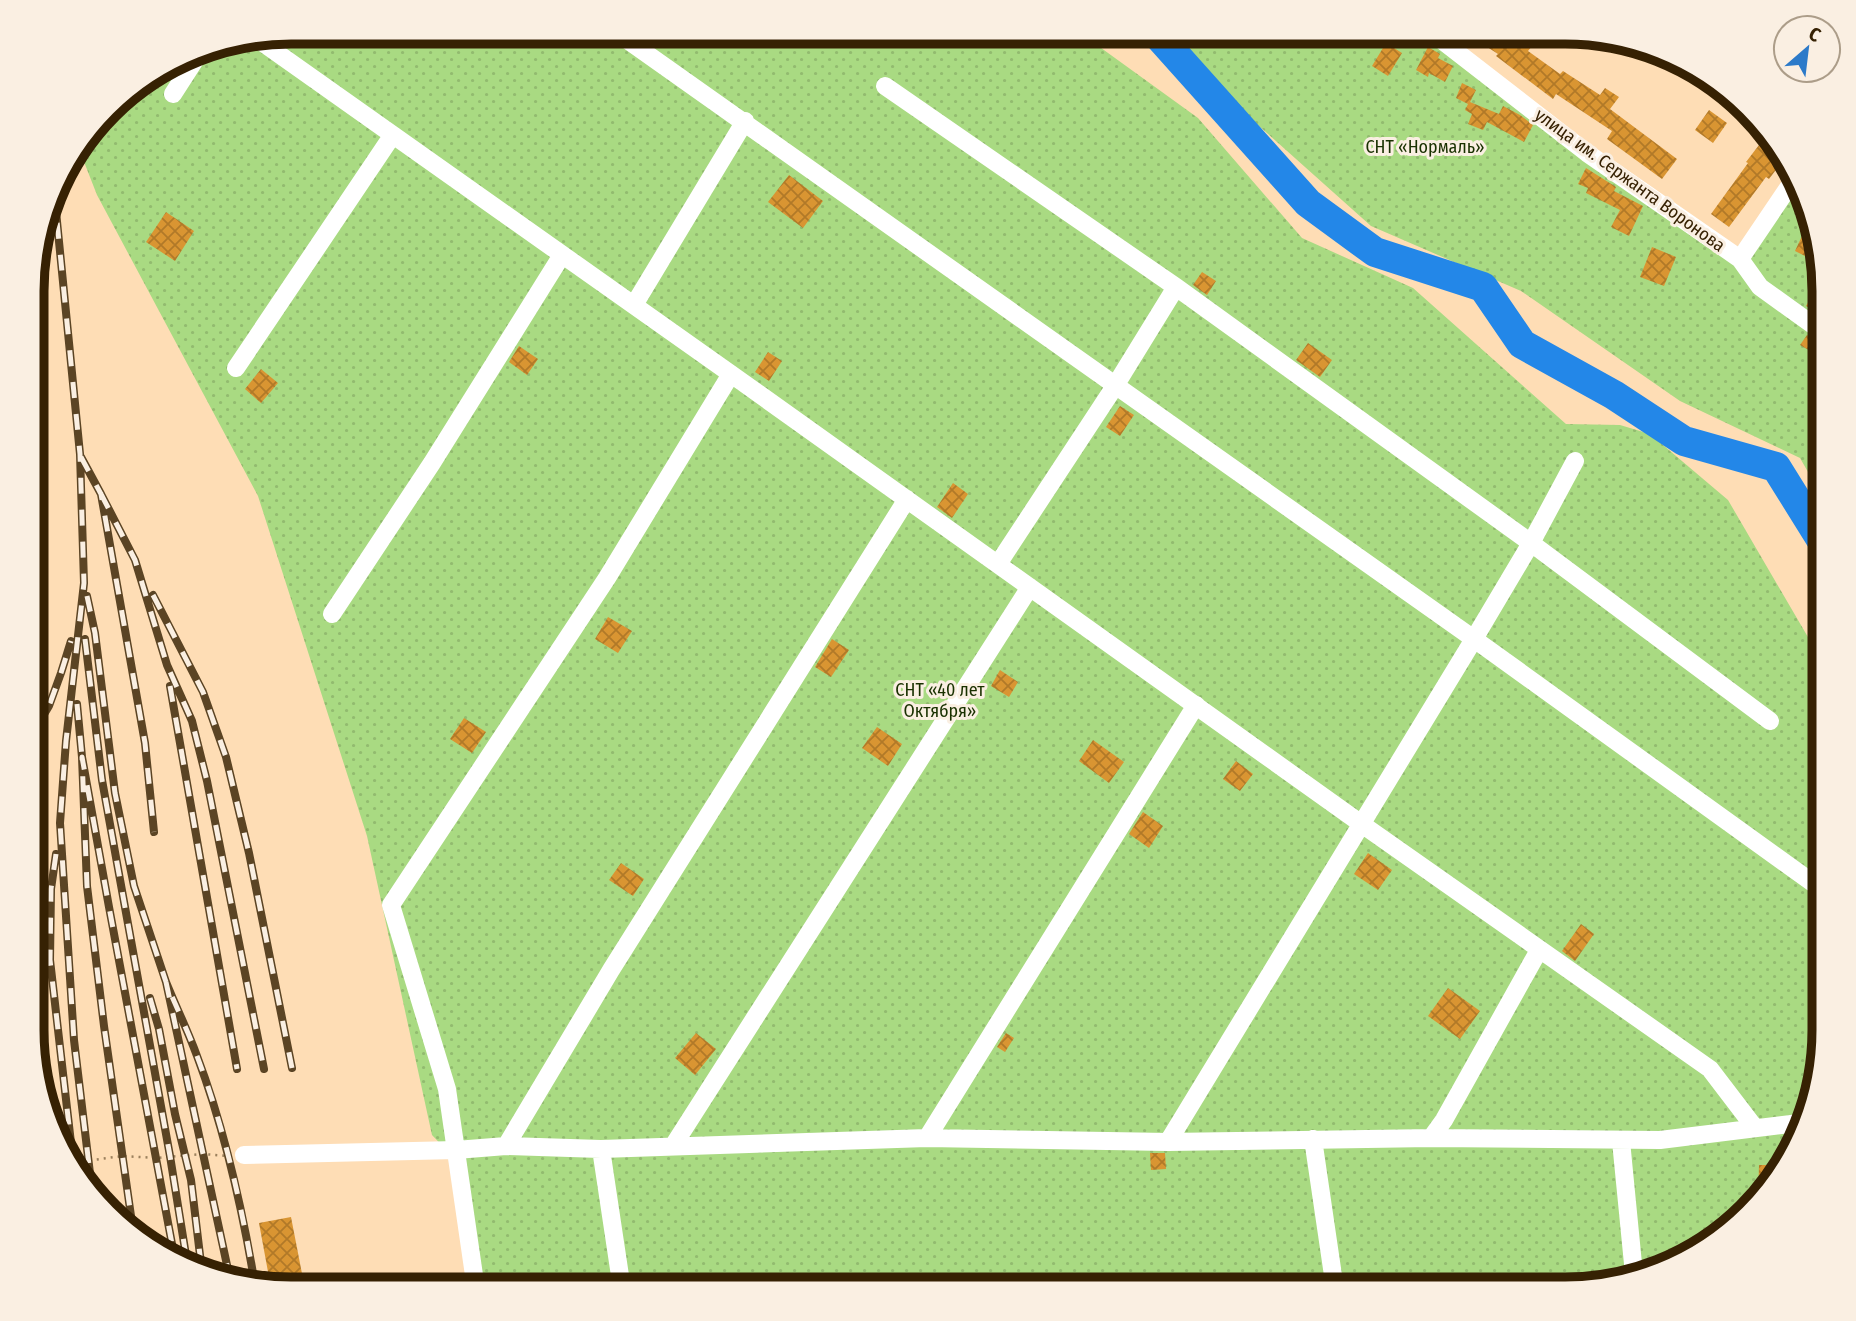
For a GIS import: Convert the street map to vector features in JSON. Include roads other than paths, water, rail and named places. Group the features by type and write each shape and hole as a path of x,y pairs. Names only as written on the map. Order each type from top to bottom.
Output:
{"street":[{"path":"633,44 1474,639 1812,882"},
{"name":"улица им. Сержанта Воронова","path":"1446,44 1587,153 1740,259 1760,287 1812,325"},
{"path":"266,45 1710,1069 1755,1128"},
{"path":"173,94 192,65"},
{"path":"885,86 1176,287 1531,543 1769,722"},
{"path":"634,305 745,121"},
{"path":"236,368 392,136"},
{"path":"1740,259 1789,187"},
{"path":"332,614 432,463 562,255"},
{"path":"998,564 1115,386 1176,287"},
{"path":"474,1277 447,1089 391,905 607,578 731,374"},
{"path":"1168,1142 1363,825 1531,543 1575,461"},
{"path":"506,1146 611,970 907,499"},
{"path":"673,1146 1030,587"},
{"path":"928,1138 1195,705"},
{"path":"1431,1138 1444,1120 1539,950"},
{"path":"244,1155 456,1150 506,1146 601,1149 928,1138 1168,1142 1431,1138 1621,1141 1660,1140 1794,1124"},
{"path":"1313,1139 1333,1277"},
{"path":"1621,1141 1633,1268"},
{"path":"601,1149 620,1277"}],"waterway":[{"path":"1166,44 1308,203 1375,252 1483,287 1522,344 1614,395 1684,441 1776,467 1812,525"}],"railway":[{"path":"56,213 80,454 84,583 66,741 60,823 74,1040 90,1175"},
{"path":"81,457 101,494 145,743 154,832"},
{"path":"101,494 135,560 167,665 192,721 207,781 264,1069"},
{"path":"153,595 203,692 226,757 249,853 292,1068"},
{"path":"87,596 95,633 115,793 134,886 166,982"},
{"path":"85,639 102,780 186,1254"},
{"path":"44,714 71,641"},
{"path":"170,686 237,1069"},
{"path":"77,704 82,757"},
{"path":"131,1219 87,886 82,757 173,1247"},
{"path":"56,854 51,889 50,960 71,1144"},
{"path":"228,1269 166,982 216,1112 238,1198 253,1274"},
{"path":"150,998 191,1180 201,1260"}],"park label":[{"name":"СНТ «Нормаль»","path":"1425,147"},
{"name":"СНТ «40 лет Октября»","path":"940,700"}]}
